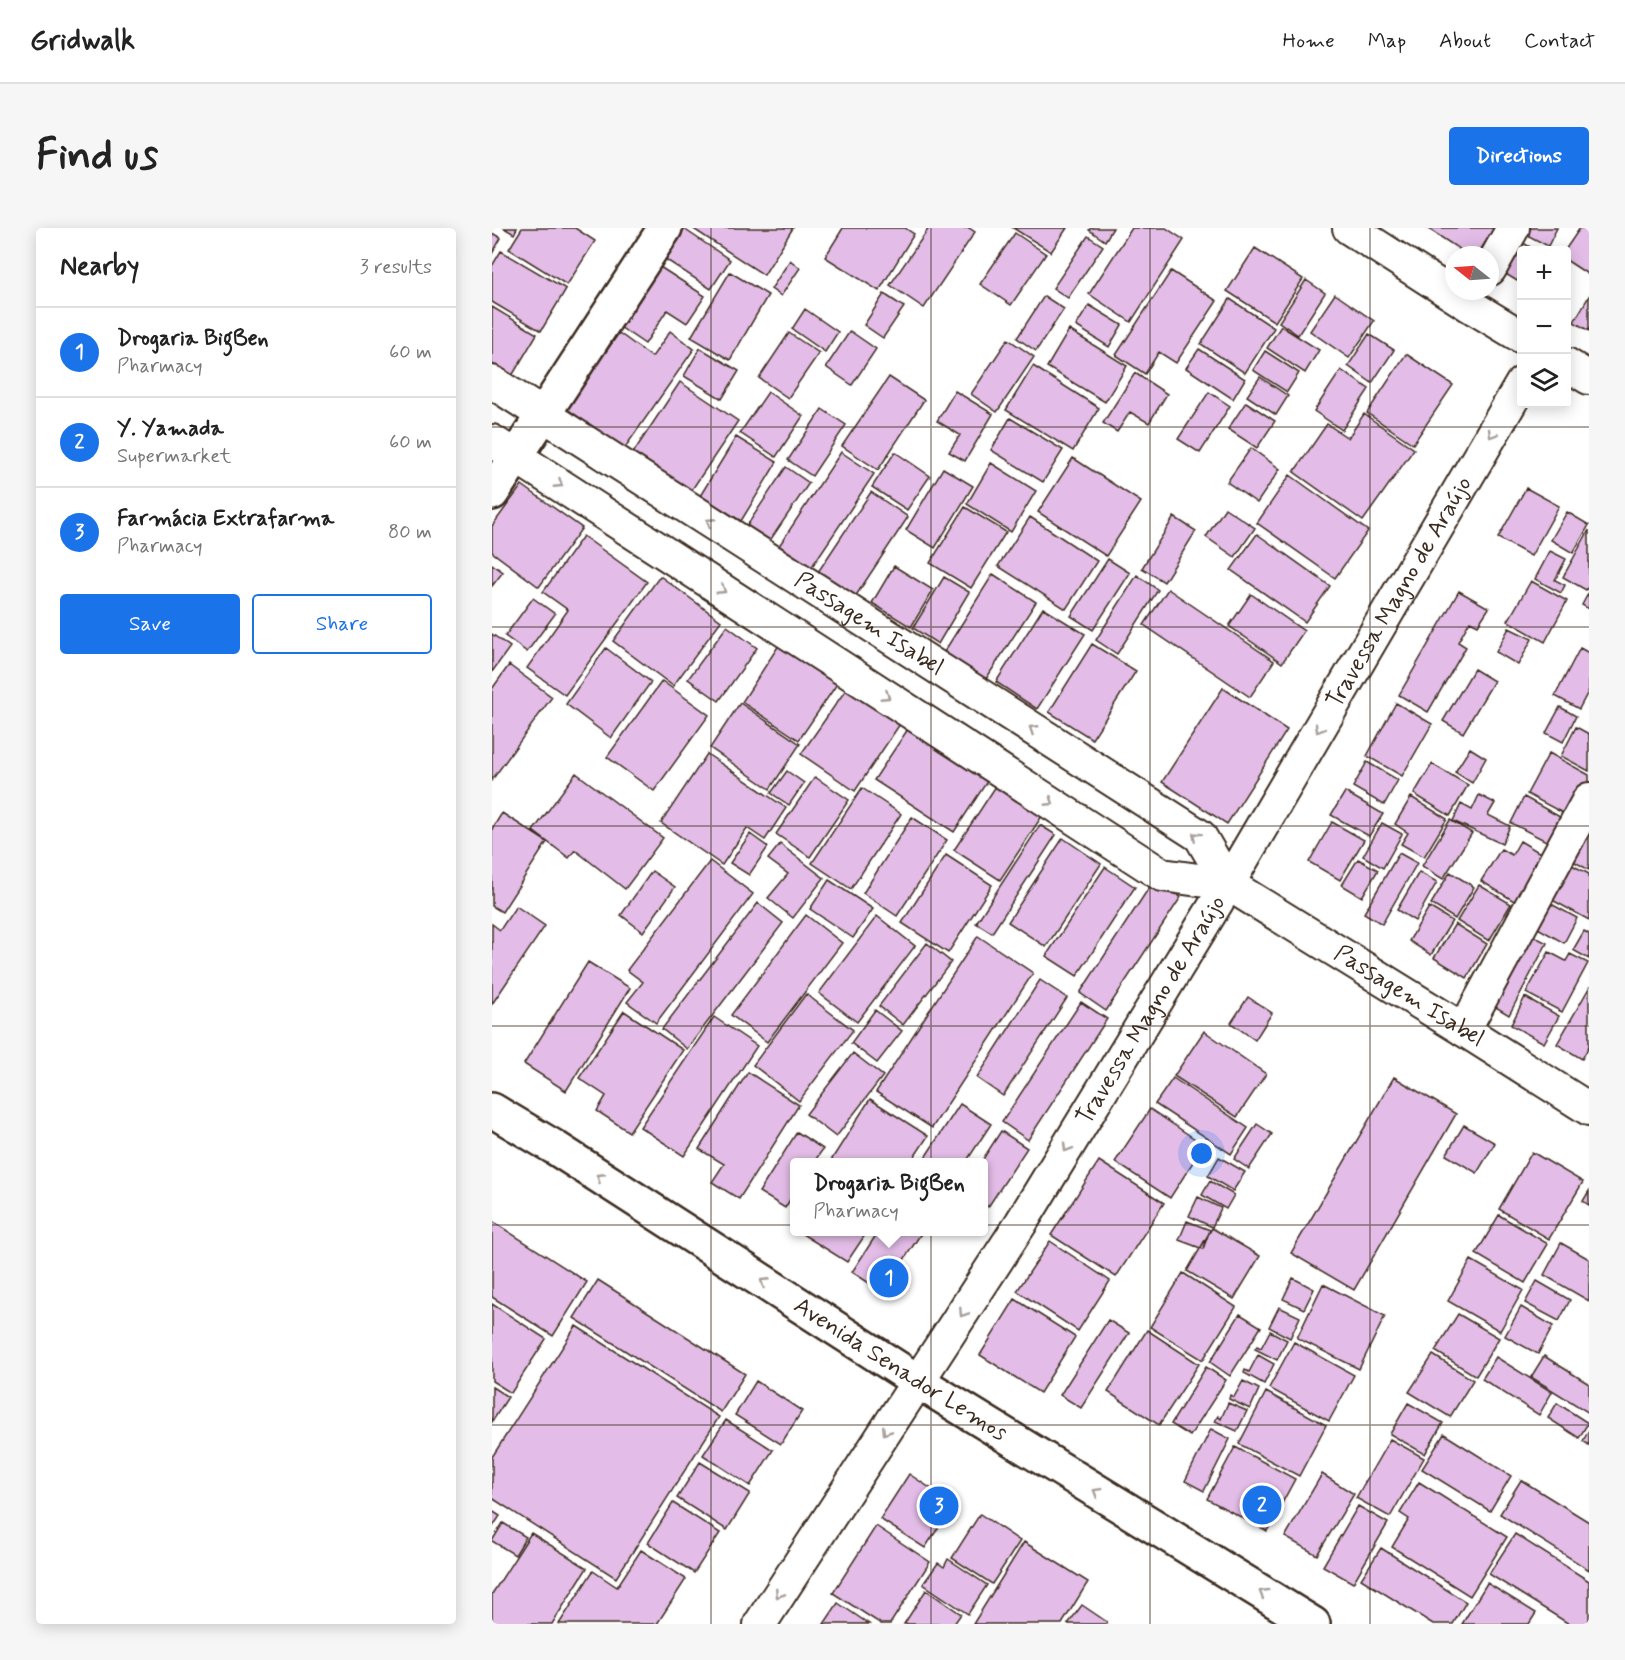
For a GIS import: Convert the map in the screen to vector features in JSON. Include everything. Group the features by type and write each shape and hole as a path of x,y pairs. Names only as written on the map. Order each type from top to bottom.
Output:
{"main road":[{"path":"492,493 504,449 543,414 665,228"},
{"name":"Avenida Senador Lemos","path":"492,1110 919,1382 1313,1624"}],"street":[{"path":"1350,228 1445,282"},
{"path":"1499,253 1513,228"},
{"path":"1475,300 1517,334"},
{"path":"1571,367 1589,378"},
{"name":"Passagem Isabel","path":"492,382 1200,837 1228,884"},
{"name":"Travessa Magno de Araújo","path":"760,1624 1021,1223 1228,884 1517,390"},
{"name":"Passagem Isabel","path":"504,449 1162,875 1228,884 1589,1109"},
{"path":"1464,1030 1589,799"}],"building":[{"path":"504,228 517,228 514,234"},
{"path":"522,228 575,228 595,241 567,285 509,249"},
{"path":"692,228 793,228 764,275"},
{"path":"843,228 905,228 914,234 879,291 825,257"},
{"path":"929,228 969,228 975,232 924,308 890,285"},
{"path":"1013,228 1067,228 1051,252"},
{"path":"1091,228 1113,228 1105,241 1089,230"},
{"path":"1132,228 1166,228 1184,240 1131,322 1089,294"},
{"path":"1427,228 1495,228 1483,246 1454,246"},
{"path":"1531,228 1557,228 1548,246 1527,235"},
{"path":"1580,228 1589,228 1589,275 1571,263 1571,246 1568,246"},
{"path":"684,229 730,260 711,289 665,259"},
{"path":"492,233 501,238 492,254"},
{"path":"1015,233 1046,254 1011,305 980,284"},
{"path":"1088,236 1103,246 1068,298 1053,288"},
{"path":"1515,238 1528,246 1517,246 1517,281 1499,270 1499,263"},
{"path":"1255,248 1303,279 1275,322 1227,291"},
{"path":"501,251 566,289 541,331 492,302 492,266"},
{"path":"790,260 800,268 781,296 771,289"},
{"path":"660,267 705,296 687,323 667,310 645,344 620,327"},
{"path":"1171,271 1217,301 1176,363 1159,352 1145,374 1116,355"},
{"path":"730,272 768,295 730,360 691,337"},
{"path":"1306,280 1325,293 1298,335 1279,322"},
{"path":"884,294 904,307 883,338 864,325"},
{"path":"1335,294 1374,321 1349,358 1310,331"},
{"path":"1044,296 1064,309 1036,351 1017,338"},
{"path":"1589,296 1589,331 1574,322"},
{"path":"1230,299 1274,328 1245,373 1201,344"},
{"path":"1089,305 1122,325 1109,347 1076,326"},
{"path":"492,307 537,334 512,376 492,364"},
{"path":"805,309 838,332 825,352 792,329"},
{"path":"1281,326 1319,350 1305,373 1267,348"},
{"path":"1069,330 1127,366 1105,402 1047,367"},
{"path":"670,331 694,349 624,449 566,408 619,333 652,357"},
{"path":"850,331 876,349 852,385 826,367"},
{"path":"789,333 819,353 788,398 759,378"},
{"path":"1369,334 1394,350 1372,383 1348,366"},
{"path":"1008,339 1034,357 997,412 971,394"},
{"path":"700,348 739,371 722,399 684,376"},
{"path":"1199,349 1245,379 1233,399 1186,368"},
{"path":"1265,351 1299,373 1287,392 1253,370"},
{"path":"1406,354 1453,385 1413,444 1367,413"},
{"path":"1033,366 1099,408 1073,451 1006,410"},
{"path":"1341,370 1369,389 1342,430 1314,411"},
{"path":"1135,373 1167,394 1149,423 1130,412 1117,432 1103,423"},
{"path":"889,377 924,400 878,470 842,446"},
{"path":"1260,377 1288,396 1276,415 1247,396"},
{"path":"680,382 738,421 691,491 633,453"},
{"path":"955,391 993,414 965,461 949,452 960,435 937,421"},
{"path":"768,392 803,416 776,457 740,433"},
{"path":"1209,392 1230,406 1200,453 1178,439"},
{"path":"1246,402 1275,421 1257,448 1228,429"},
{"path":"822,409 846,425 812,476 788,460"},
{"path":"1364,414 1414,449 1363,521 1294,472 1327,424 1348,438"},
{"path":"1010,418 1063,450 1043,482 991,450"},
{"path":"736,437 777,462 741,521 700,496"},
{"path":"1251,448 1280,469 1257,503 1227,482"},
{"path":"841,452 874,474 809,571 777,549"},
{"path":"895,452 930,476 907,510 872,487"},
{"path":"1073,458 1141,502 1106,556 1038,512"},
{"path":"991,463 1036,491 1011,532 967,504"},
{"path":"786,467 809,483 769,542 746,527"},
{"path":"943,468 973,486 935,548 906,530"},
{"path":"1290,475 1368,531 1335,578 1257,523"},
{"path":"522,485 582,528 539,587 492,552 492,526"},
{"path":"1526,488 1559,506 1531,556 1498,538"},
{"path":"871,492 908,517 855,597 818,572"},
{"path":"965,507 1006,532 971,588 930,563"},
{"path":"1225,508 1255,528 1235,557 1206,537"},
{"path":"1567,512 1589,525 1573,553 1551,540"},
{"path":"1030,517 1097,561 1066,609 998,566"},
{"path":"1174,517 1196,531 1164,582 1142,568"},
{"path":"1589,530 1589,586 1586,590 1563,577"},
{"path":"1257,534 1330,586 1305,622 1231,570"},
{"path":"583,536 647,582 565,695 527,668 568,610 543,592"},
{"path":"1550,551 1566,559 1555,580 1565,585 1561,593 1535,579"},
{"path":"1108,559 1130,573 1093,630 1071,616"},
{"path":"492,564 503,572 492,586"},
{"path":"894,566 933,590 911,627 872,603"},
{"path":"993,574 1036,602 986,679 944,652"},
{"path":"1137,575 1158,590 1117,654 1096,640"},
{"path":"660,576 721,621 673,686 613,641"},
{"path":"944,577 969,592 938,644 913,628"},
{"path":"1531,581 1567,601 1545,642 1508,621"},
{"path":"1168,589 1274,661 1250,697 1144,625"},
{"path":"1459,591 1489,608 1478,625 1470,621 1458,642 1466,647 1428,712 1399,695"},
{"path":"1589,592 1589,609 1582,605"},
{"path":"1251,594 1304,631 1282,663 1229,626"},
{"path":"533,598 555,614 527,652 505,636"},
{"path":"1043,608 1085,634 1037,709 996,682"},
{"path":"727,626 757,648 719,701 688,679"},
{"path":"1509,628 1532,639 1518,665 1496,652"},
{"path":"492,634 510,647 492,672"},
{"path":"1092,644 1136,671 1092,739 1049,712"},
{"path":"779,645 837,684 799,740 742,702"},
{"path":"606,648 651,682 611,738 566,704"},
{"path":"1580,648 1589,653 1589,690 1579,709 1555,696"},
{"path":"509,665 552,697 492,780 492,689"},
{"path":"1474,669 1494,681 1463,733 1443,721"},
{"path":"662,681 709,715 654,791 607,757"},
{"path":"847,688 900,724 855,791 801,754"},
{"path":"1223,688 1287,730 1227,824 1162,782"},
{"path":"740,703 800,744 770,789 710,748"},
{"path":"1396,703 1432,724 1402,776 1367,756"},
{"path":"1560,707 1576,716 1563,742 1546,733"},
{"path":"910,726 990,777 954,832 874,780"},
{"path":"1576,727 1589,734 1589,771 1561,756"},
{"path":"1470,748 1486,758 1472,783 1455,772"},
{"path":"1549,753 1589,775 1589,790 1574,819 1527,794"},
{"path":"707,754 786,808 765,840 747,828 722,865 661,823"},
{"path":"1367,762 1398,780 1384,805 1353,787"},
{"path":"1432,764 1468,785 1450,816 1414,794"},
{"path":"787,771 804,783 789,805 771,793"},
{"path":"576,773 663,838 625,889 575,850 569,858 533,831"},
{"path":"815,777 849,800 810,857 776,834"},
{"path":"996,786 1042,816 1000,880 954,850"},
{"path":"862,788 901,814 851,889 812,863"},
{"path":"1345,792 1383,814 1369,836 1331,815"},
{"path":"1479,795 1495,803 1488,815 1510,826 1502,844 1453,821 1461,804 1472,810"},
{"path":"1411,797 1447,819 1424,857 1401,844 1408,833 1395,824"},
{"path":"1524,797 1569,822 1556,846 1511,823"},
{"path":"502,813 547,842 502,912 492,906 492,829"},
{"path":"912,817 947,840 897,916 863,893"},
{"path":"1450,820 1472,833 1443,879 1422,866"},
{"path":"1332,822 1364,840 1340,880 1309,862"},
{"path":"1382,823 1402,834 1383,868 1363,856"},
{"path":"1040,825 1056,835 992,933 976,923"},
{"path":"1589,833 1589,870 1573,861"},
{"path":"750,834 768,847 749,875 730,863"},
{"path":"1063,838 1101,864 1046,947 1008,922"},
{"path":"1520,841 1547,857 1519,904 1481,881 1501,849 1512,855"},
{"path":"780,844 824,878 793,918 768,898 788,874 768,859"},
{"path":"1399,853 1417,863 1382,924 1364,913"},
{"path":"946,855 992,885 948,953 902,923"},
{"path":"1358,859 1378,870 1362,897 1342,885"},
{"path":"710,861 753,894 656,1023 627,1002 643,982 627,970"},
{"path":"1570,864 1589,874 1589,920 1543,895"},
{"path":"1105,867 1135,887 1077,976 1046,956"},
{"path":"652,871 675,887 643,932 621,915"},
{"path":"1419,872 1437,882 1415,921 1397,910"},
{"path":"1450,872 1474,887 1455,919 1431,904"},
{"path":"829,880 873,909 853,938 810,909"},
{"path":"1154,880 1181,897 1106,1011 1080,993"},
{"path":"1479,885 1511,904 1489,941 1457,921"},
{"path":"1542,899 1577,918 1564,943 1529,923"},
{"path":"758,903 783,923 687,1049 662,1029"},
{"path":"516,906 545,926 492,1004 492,924 500,930"},
{"path":"1429,907 1452,921 1431,955 1409,941"},
{"path":"806,915 842,943 767,1042 731,1015"},
{"path":"877,916 915,946 857,1022 819,993"},
{"path":"1455,924 1487,944 1467,978 1434,958"},
{"path":"1584,931 1589,934 1589,959 1573,950"},
{"path":"1526,932 1547,943 1509,1015 1489,1003"},
{"path":"978,936 1033,973 932,1128 876,1092"},
{"path":"927,943 951,962 903,1025 879,1006"},
{"path":"1549,952 1566,961 1570,954 1588,963 1562,1012 1526,993"},
{"path":"588,962 630,988 566,1091 524,1064"},
{"path":"1040,980 1067,998 1003,1096 977,1078"},
{"path":"1589,988 1589,1046 1582,1059 1557,1044"},
{"path":"806,994 853,1030 799,1101 753,1065"},
{"path":"1248,997 1272,1013 1255,1040 1231,1023"},
{"path":"1525,997 1559,1016 1544,1043 1511,1025"},
{"path":"1081,1002 1107,1019 1028,1140 1002,1122"},
{"path":"875,1010 902,1031 877,1063 851,1043"},
{"path":"624,1011 683,1050 629,1132 597,1111 606,1096 579,1078"},
{"path":"714,1017 757,1046 684,1156 640,1127"},
{"path":"1204,1031 1266,1074 1237,1117 1174,1076"},
{"path":"853,1053 883,1076 836,1137 806,1114"},
{"path":"748,1072 799,1105 739,1199 712,1182 724,1164 699,1149"},
{"path":"1394,1077 1456,1114 1354,1290 1291,1253"},
{"path":"1173,1078 1248,1128 1231,1154 1155,1104"},
{"path":"870,1099 928,1136 914,1158 833,1158"},
{"path":"960,1104 991,1124 969,1158 925,1158"},
{"path":"1150,1109 1204,1145 1170,1198 1115,1162"},
{"path":"1257,1124 1272,1134 1249,1169 1234,1159"},
{"path":"1464,1125 1495,1143 1477,1173 1446,1155"},
{"path":"1001,1131 1027,1148 988,1207 988,1158 984,1158"},
{"path":"797,1132 823,1149 817,1158 790,1158 790,1200 785,1208 759,1192"},
{"path":"1532,1152 1583,1182 1549,1239 1499,1209"},
{"path":"1219,1157 1245,1172 1233,1191 1208,1176"},
{"path":"1099,1161 1164,1203 1116,1277 1051,1235"},
{"path":"1210,1181 1234,1195 1226,1209 1202,1195"},
{"path":"1589,1191 1589,1205 1583,1201"},
{"path":"1198,1197 1221,1208 1212,1227 1189,1216"},
{"path":"1499,1215 1548,1244 1525,1283 1476,1254"},
{"path":"492,1221 587,1282 553,1336 492,1297"},
{"path":"1187,1221 1210,1230 1203,1249 1179,1240"},
{"path":"1212,1228 1260,1256 1234,1299 1187,1271"},
{"path":"805,1236 864,1236 847,1262"},
{"path":"875,1236 919,1236 883,1292 852,1272"},
{"path":"1050,1241 1110,1281 1078,1331 1017,1291"},
{"path":"1561,1243 1589,1259 1589,1301 1544,1275"},
{"path":"1471,1260 1523,1290 1500,1331 1448,1301"},
{"path":"1183,1273 1236,1307 1203,1360 1150,1327"},
{"path":"1293,1278 1314,1289 1304,1309 1283,1299"},
{"path":"598,1280 745,1374 721,1412 574,1318"},
{"path":"1537,1281 1570,1300 1559,1321 1525,1303"},
{"path":"1323,1284 1385,1316 1359,1369 1297,1338"},
{"path":"1015,1299 1075,1337 1040,1393 980,1355"},
{"path":"492,1304 546,1339 511,1393 492,1381"},
{"path":"1279,1307 1300,1317 1290,1338 1269,1327"},
{"path":"1521,1307 1553,1326 1538,1354 1505,1336"},
{"path":"1240,1314 1261,1327 1230,1376 1210,1362"},
{"path":"1458,1314 1499,1338 1476,1376 1435,1351"},
{"path":"1108,1320 1129,1333 1081,1408 1060,1395"},
{"path":"576,1326 719,1417 616,1578 492,1498 492,1457"},
{"path":"1147,1330 1199,1364 1159,1425 1108,1392"},
{"path":"1270,1331 1287,1340 1277,1360 1255,1349 1257,1346 1261,1348"},
{"path":"1294,1342 1354,1375 1329,1421 1269,1388"},
{"path":"1258,1355 1274,1364 1264,1384 1244,1373 1245,1370 1249,1372"},
{"path":"1433,1355 1473,1380 1450,1417 1409,1392"},
{"path":"1544,1356 1589,1384 1589,1413 1531,1377"},
{"path":"1496,1357 1552,1392 1539,1415 1482,1379"},
{"path":"1206,1367 1226,1380 1190,1436 1171,1424"},
{"path":"756,1381 802,1411 781,1444 735,1415"},
{"path":"1243,1381 1259,1389 1250,1409 1229,1399 1230,1395 1234,1397"},
{"path":"492,1387 508,1397 492,1422"},
{"path":"1266,1392 1326,1425 1299,1476 1239,1444"},
{"path":"1228,1403 1247,1411 1237,1431 1215,1421 1218,1416 1221,1419"},
{"path":"1408,1403 1443,1423 1425,1454 1390,1434"},
{"path":"1557,1403 1588,1423 1579,1438 1548,1418"},
{"path":"726,1420 773,1450 750,1486 703,1455"},
{"path":"1211,1429 1230,1439 1204,1491 1185,1481"},
{"path":"1589,1430 1589,1445 1583,1441"},
{"path":"1444,1434 1511,1476 1490,1511 1422,1469"},
{"path":"1390,1439 1424,1458 1390,1517 1356,1498"},
{"path":"1235,1447 1295,1479 1267,1531 1207,1499"},
{"path":"700,1462 750,1493 727,1530 677,1498"},
{"path":"909,1474 954,1504 925,1548 880,1519"},
{"path":"1322,1474 1354,1494 1317,1555 1285,1537"},
{"path":"1521,1480 1589,1522 1589,1570 1500,1514"},
{"path":"1419,1482 1507,1537 1470,1596 1392,1547 1409,1519 1400,1513"},
{"path":"673,1503 720,1533 694,1573 648,1543"},
{"path":"1358,1506 1388,1523 1353,1583 1323,1566"},
{"path":"492,1511 500,1516 492,1528"},
{"path":"980,1514 1020,1541 992,1584 952,1558"},
{"path":"503,1523 526,1537 515,1555 492,1541"},
{"path":"876,1526 930,1562 890,1624 881,1624 833,1593"},
{"path":"531,1533 587,1568 552,1624 492,1624 492,1594"},
{"path":"1515,1534 1589,1581 1589,1624 1569,1624 1489,1574"},
{"path":"1024,1542 1088,1582 1062,1624 973,1624"},
{"path":"1381,1548 1466,1602 1453,1624 1433,1624 1361,1579"},
{"path":"641,1550 686,1579 657,1624 559,1624 593,1571 617,1587"},
{"path":"948,1559 987,1585 968,1614 923,1584 938,1563 944,1567"},
{"path":"1487,1583 1536,1613 1529,1624 1462,1624"},
{"path":"926,1590 961,1614 954,1624 904,1624"},
{"path":"838,1603 869,1624 824,1624"},
{"path":"1082,1605 1107,1622 1106,1624 1068,1624"}],"place":[{"name":"Drogaria BigBen","path":"889,1278"},
{"name":"Y. Yamada","path":"1262,1505"},
{"name":"Farmácia Extrafarma","path":"939,1506"}]}
